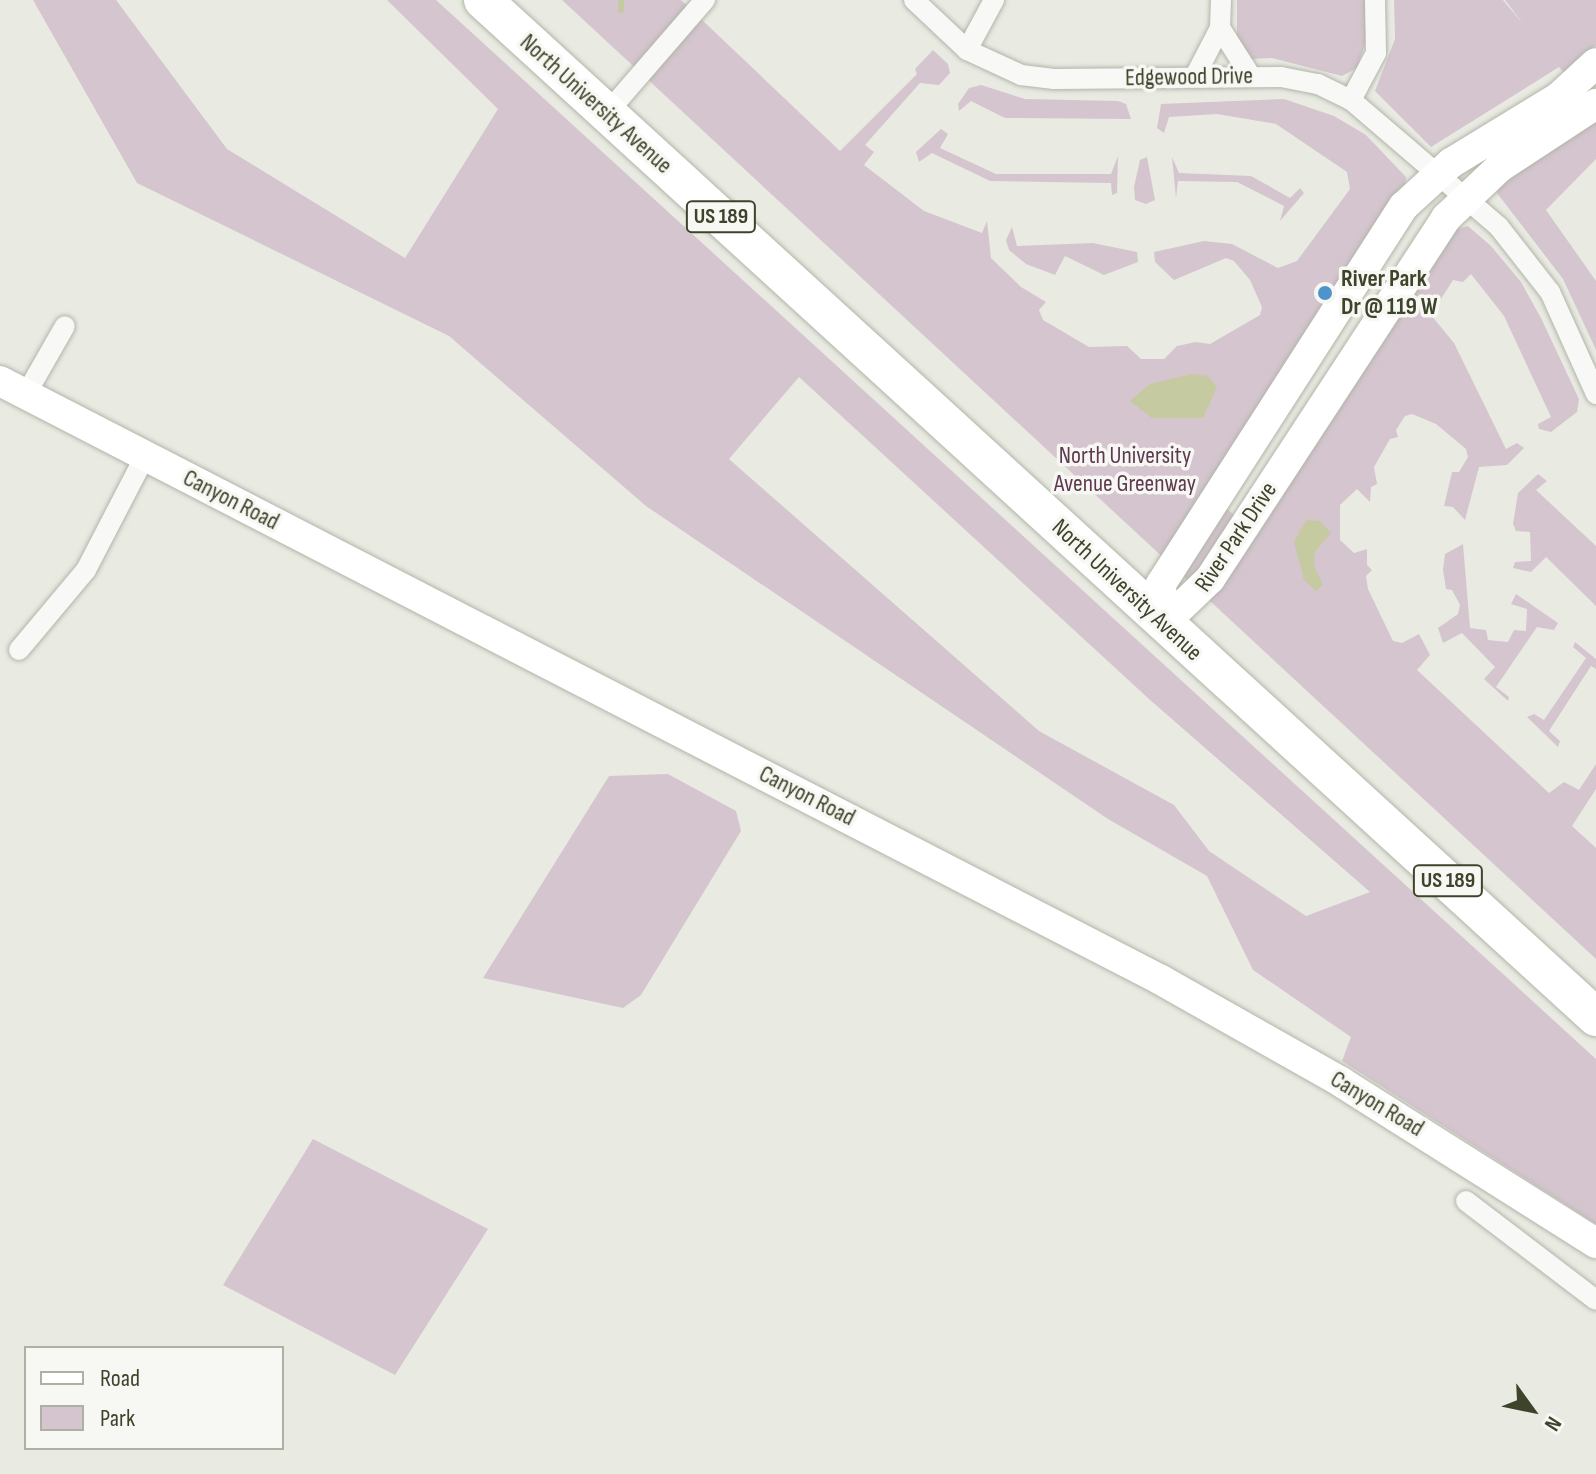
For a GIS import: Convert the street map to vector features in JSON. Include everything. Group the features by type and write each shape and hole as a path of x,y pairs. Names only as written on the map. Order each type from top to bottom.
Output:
{"highway":[{"name":"North University Avenue","path":"483,0 1596,1017"}],"main road":[{"path":"1452,186 1596,63"},
{"path":"1452,186 1500,167 1596,104"},
{"name":"River Park Drive","path":"1163,624 1210,579 1452,186"},
{"name":"River Park Drive","path":"1163,624 1161,584 1370,254 1404,206 1452,186"},
{"name":"Canyon Road","path":"13,387 1161,980 1341,1082 1596,1243"}],"street":[{"path":"607,113 705,0"},
{"name":"Edgewood Drive","path":"914,0 967,50 1039,78 1250,75 1299,79 1351,100 1499,227 1550,292 1596,394"},
{"path":"967,50 994,0"},
{"path":"1195,76 1220,28 1221,0"},
{"path":"1351,100 1376,53 1375,0"},
{"path":"1220,28 1250,75"},
{"path":"13,387 65,326"},
{"path":"19,650 86,570 145,456"},
{"path":"1466,1201 1596,1300"}],"green space":[{"path":"33,0 116,0 227,149 405,258 498,109 387,0 436,0 1596,1059 1596,1224 1342,1061 1351,1037 1253,970 1207,876 1108,819 646,506 449,336 137,183","holes":["799,377 1149,699 1370,892 1306,916 1209,851 1174,805 1039,731 729,459"]},
{"name":"North University Avenue Greenway","path":"562,0 681,0 840,151 917,74 915,69 933,50 948,64 950,73 939,85 920,83 865,145 874,152 864,165 924,211 982,233 987,221 991,258 1021,287 1046,302 1039,310 1043,320 1089,347 1127,346 1141,359 1164,359 1177,346 1196,342 1210,344 1260,315 1262,307 1250,280 1234,261 1226,258 1174,280 1155,262 1154,252 1204,241 1232,244 1278,268 1297,261 1350,189 1347,172 1276,124 1217,114 1169,117 1164,133 1157,128 1161,104 1284,99 1334,116 1366,135 1406,177 1404,191 1205,488 1252,532 1450,231 1468,226 1491,246 1521,282 1541,318 1579,399 1577,412 1551,432 1539,429 1538,424 1551,417 1504,316 1471,274 1463,282 1453,280 1431,315 1454,343 1506,449 1517,443 1524,448 1507,465 1479,467 1465,520 1453,507 1444,506 1452,472 1459,472 1468,457 1466,449 1436,424 1412,414 1405,416 1396,430 1398,437 1390,439 1374,467 1377,484 1371,487 1370,502 1357,489 1340,505 1340,540 1354,553 1367,549 1367,565 1372,570 1366,576 1368,589 1393,641 1402,643 1419,634 1430,655 1417,670 1549,793 1564,782 1579,790 1596,764 1596,789 1572,826 1596,848 1596,959"},
{"path":"1237,0 1366,0 1368,35 1357,68 1342,76 1272,58 1250,59 1237,40"},
{"path":"1394,0 1503,0 1524,25 1505,0 1596,0 1596,45 1565,74 1559,67 1431,147 1375,91 1395,39"},
{"path":"981,85 1025,99 1118,101 1126,104 1131,119 1005,118 971,101 959,111 958,104 969,88"},
{"path":"1596,118 1596,159 1546,210 1596,281 1596,350 1563,279 1497,193 1501,181"},
{"path":"941,129 948,134 940,148 996,174 1111,174 1118,156 1117,193 1112,195 1111,183 990,181 932,153 919,162 916,152"},
{"path":"1147,157 1155,200 1146,204 1135,200 1134,187 1140,160"},
{"path":"1172,157 1179,173 1251,176 1290,198 1300,188 1304,193 1280,221 1284,206 1237,182 1178,181 1176,198"},
{"path":"1012,227 1017,246 1093,243 1137,252 1138,262 1104,275 1065,256 1055,275 1026,264 1009,250 1006,240"},
{"path":"1538,474 1547,481 1536,490 1596,546 1596,606 1546,557 1531,572 1513,568 1515,562 1531,561 1530,532 1516,531 1513,524 1518,493"},
{"path":"1463,544 1470,628 1486,630 1488,640 1508,642 1514,630 1526,631 1527,609 1511,604 1516,594 1558,623 1554,630 1537,627 1496,687 1509,697 1508,701 1484,679 1495,667 1462,633 1443,643 1438,628 1458,614 1460,605 1452,590 1446,589 1443,570 1445,554"},
{"path":"1575,642 1596,659 1596,669 1591,666 1549,731 1560,741 1558,747 1527,717 1534,714 1544,720 1586,658 1573,647"},
{"path":"668,774 736,811 741,831 641,995 623,1008 483,978 609,776"},
{"path":"313,1139 488,1229 395,1375 223,1285"}],"shaded area":[{"path":"1192,374 1208,376 1217,387 1203,418 1152,418 1130,401 1150,384"},
{"path":"1306,520 1320,521 1331,533 1315,551 1314,566 1323,585 1316,591 1304,580 1294,542"}],"waterway":[{"path":"621,0 621,10"}],"place":[{"name":"River Park Dr @ 119 W","path":"1325,293"}]}
